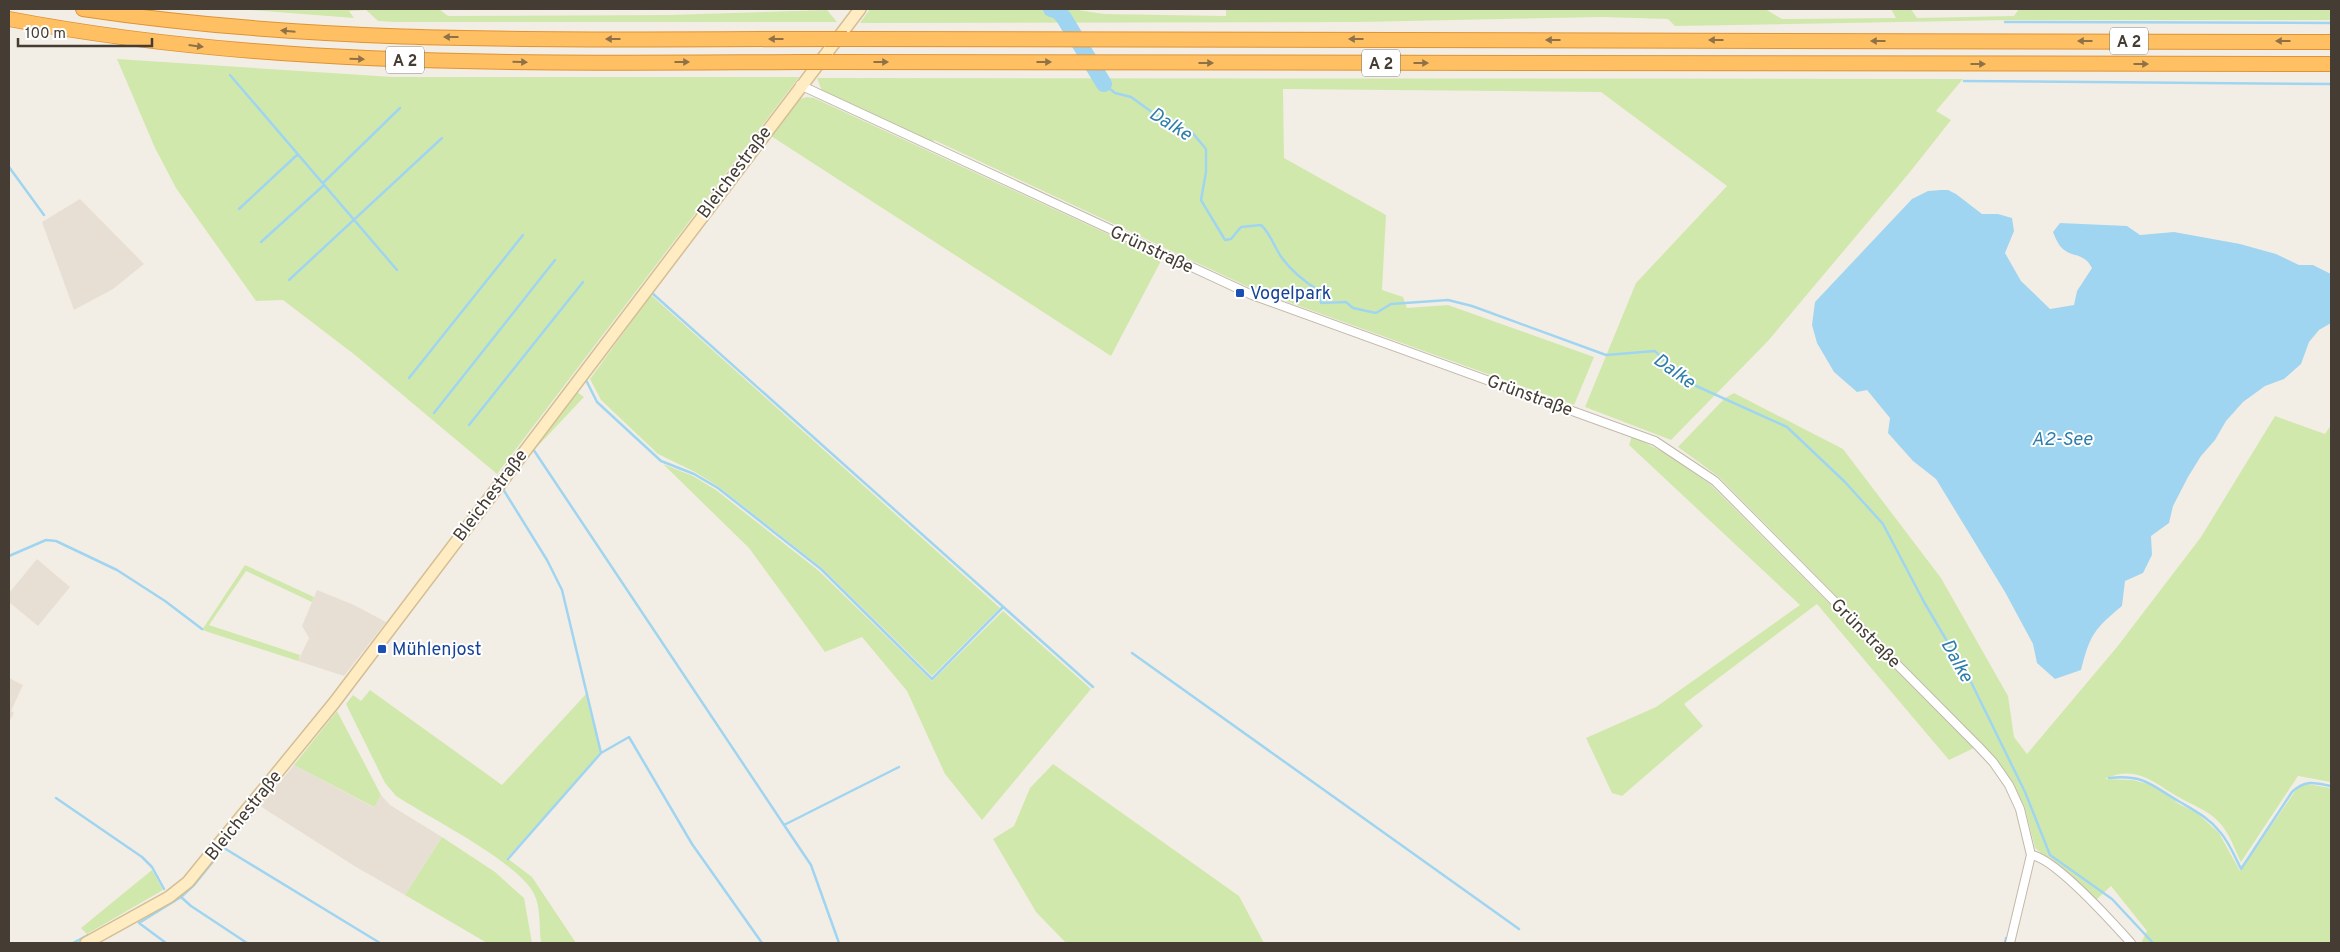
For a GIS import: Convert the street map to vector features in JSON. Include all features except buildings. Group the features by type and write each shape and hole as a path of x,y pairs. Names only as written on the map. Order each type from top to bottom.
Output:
{"highway":[{"name":"A 2","path":"84,9 231,26 378,37 2331,42"},
{"name":"A 2","path":"9,19 50,27 234,51 339,58 616,63 2331,64"}],"street":[{"name":"Bleichestraße","path":"86,943 169,897 188,882 334,703 854,11"},
{"name":"Grünstraße","path":"800,85 1252,295 1655,441 1715,481 1993,762 2009,785 2020,809 2031,855 2010,943"},
{"path":"2031,855 2041,856 2082,892 2131,943"}],"shaded area":[{"path":"80,199 144,264 113,289 74,310 42,222"},
{"path":"37,559 70,587 38,626 9,602 9,593"},
{"path":"317,590 354,605 386,622 344,676 298,661 309,638 302,626"},
{"path":"9,678 23,685 11,711 14,713 9,722"},
{"path":"294,765 373,807 381,795 390,805 442,837 405,895 356,867 260,806"}],"green space":[{"path":"238,9 439,9 448,16 670,15 827,10 837,22 395,22 378,21 366,10 349,11 354,18"},
{"path":"870,9 1072,9 1104,14 1226,16 1226,9 1765,9 1782,19 1896,18 1891,9 1911,9 1917,18 2014,16 2019,9 2327,9 2331,10 2331,20 2011,20 1675,26 1668,19 1602,17 1359,22 860,23"},
{"path":"117,59 393,77 799,77 497,474 355,355 283,300 256,301 176,188 155,148"},
{"path":"817,78 1963,79 1936,111 1951,120 1910,172 1768,341 1671,440 1585,407 1636,283 1727,186 1601,92 1283,89 1284,158 1386,215 1382,290 1403,297 1407,308 1448,305 1594,357 1574,405 1255,290 934,140 932,143 822,91"},
{"path":"807,97 814,98 1162,259 1111,356 771,136 796,100"},
{"path":"651,295 1000,608 932,676 822,568 719,487 695,472 658,454 601,400 590,379"},
{"path":"577,392 584,397 535,449 534,448"},
{"path":"1734,393 1843,449 1941,578 2008,696 2014,737 2027,754 2117,647 2201,537 2275,416 2325,434 2331,425 2331,782 2298,776 2241,862 2226,831 2219,822 2204,811 2155,782 2137,775 2127,773 2105,779 2133,780 2155,786 2179,804 2197,813 2219,833 2240,871 2298,787 2307,784 2331,788 2331,943 2141,943 2147,931 2111,886 2096,900 2035,848 2025,808 2012,782 1982,744 1719,477 1678,447 1725,398"},
{"path":"1632,436 1667,454 1711,485 1974,748 1949,760 1817,604 1684,704 1703,726 1622,796 1612,793 1586,738 1656,707 1800,605 1629,445"},
{"path":"663,464 693,476 716,490 819,571 932,681 1003,611 1091,689 982,820 945,774 907,691 862,637 825,652 749,548"},
{"path":"245,565 314,597 312,602 246,571 209,625 300,655 298,661 202,630"},
{"path":"370,690 502,785 587,693 601,753 507,858 532,877 576,943 541,943 538,905 534,894 525,882 493,855 472,841 396,796 385,783 346,704 353,695 361,701"},
{"path":"337,711 381,795 374,807 294,765"},
{"path":"1053,764 1239,896 1264,943 1066,943 1036,912 993,839 1014,826 1030,788"},
{"path":"442,837 495,872 524,898 532,943 487,943 405,895"},
{"path":"152,870 163,890 87,934 81,928"}],"water":[{"name":"A2-See","path":"1948,190 1982,214 1998,214 2012,218 2014,231 2005,253 2021,281 2050,309 2074,305 2077,291 2092,268 2085,259 2065,251 2060,246 2053,232 2060,223 2127,226 2140,235 2174,232 2240,244 2276,254 2299,265 2313,265 2331,274 2331,323 2319,330 2309,342 2301,364 2284,379 2265,386 2243,402 2226,421 2215,440 2201,456 2188,477 2173,506 2169,523 2151,536 2152,555 2143,573 2125,581 2122,606 2094,634 2087,648 2081,670 2055,679 2037,663 2033,644 2005,592 1936,479 1913,461 1888,433 1890,418 1867,390 1857,392 1834,372 1817,343 1812,325 1815,302 1912,199 1928,191"}],"waterway":[{"name":"Dalke","path":"1051,9 1058,11 1064,18 1104,84"},
{"path":"2005,22 2331,23"},
{"path":"230,75 397,270"},
{"path":"1964,81 2331,84"},
{"name":"Dalke","path":"1104,84 1115,93 1131,97 1174,128 1190,130 1206,149 1206,172 1201,200 1225,240 1231,239 1241,227 1261,225 1279,254 1298,276 1318,290 1321,303 1346,302 1353,308 1376,313 1391,304 1448,300 1472,306 1606,355 1655,351 1683,380 1787,427 1845,482 1883,524 1924,602 1971,682 2025,792 2050,855 2112,899 2153,943"},
{"path":"323,183 400,108"},
{"path":"289,280 442,138"},
{"path":"239,209 298,154"},
{"path":"9,167 44,215"},
{"path":"261,242 324,185"},
{"path":"409,378 523,235"},
{"path":"434,413 555,260"},
{"path":"469,425 583,282"},
{"path":"652,293 1093,687"},
{"path":"586,380 597,402 661,461 694,474 718,488 821,569 932,679 1003,607"},
{"path":"533,449 784,825"},
{"path":"510,480 503,489 547,560 562,590 601,753 629,737 692,844 762,943"},
{"path":"9,556 46,540 56,541 117,570 165,601 202,629"},
{"path":"1132,653 1519,929"},
{"path":"508,859 601,753"},
{"path":"839,943 811,865 784,825 899,767"},
{"path":"2109,778 2131,778 2148,782 2202,815 2223,836 2241,869 2292,792 2302,785 2310,783 2331,786"},
{"path":"56,798 142,857 152,867 164,889"},
{"path":"259,805 224,848 380,943"},
{"path":"166,943 139,923 181,897 194,885 224,848"},
{"path":"181,897 191,906 247,943"},
{"path":"73,943 88,935"},
{"path":"2005,943 2006,938"}],"place":[{"name":"Vogelpark","path":"1240,293"},
{"name":"Mühlenjost","path":"382,649"}]}
